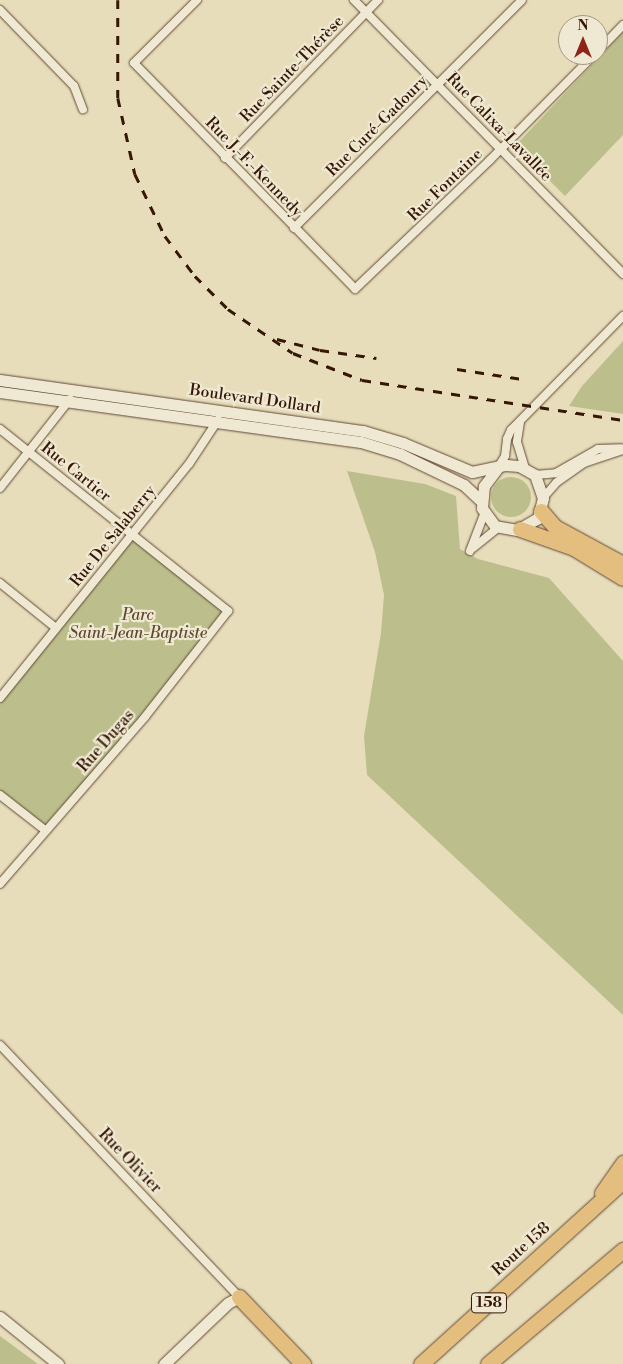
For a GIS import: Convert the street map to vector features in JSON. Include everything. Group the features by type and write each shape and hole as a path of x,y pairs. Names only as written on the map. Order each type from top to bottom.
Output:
{"highway":[{"path":"542,505 555,527 623,564"},
{"path":"520,529 574,548 623,578"},
{"path":"592,1209 623,1163"},
{"name":"Route 158","path":"421,1364 623,1181"},
{"path":"488,1364 623,1250"},
{"path":"239,1297 303,1364"},
{"path":"496,1364 510,1346"}],"main road":[{"name":"Boulevard Dollard","path":"0,380 70,395 219,416 363,431 408,445 467,471 480,472 499,466"},
{"name":"Boulevard Dollard","path":"0,392 70,395"},
{"name":"Boulevard Dollard","path":"219,416 385,448 464,485 481,502"},
{"path":"513,464 525,468 535,475 542,487 542,505 536,520 520,529 498,528 484,514 481,502 484,486 499,466 513,464"},
{"path":"164,1364 228,1303 239,1297"},
{"path":"174,1364 234,1308 239,1297"},
{"path":"0,1317 58,1364"}],"street":[{"name":"Rue J.-F.-Kennedy","path":"197,0 134,63 355,289"},
{"name":"Rue Calixa-Lavallée","path":"354,0 439,84 623,274"},
{"name":"Rue Sainte-Thérèse","path":"225,158 378,0"},
{"name":"Rue Curé-Gadoury","path":"294,228 522,0"},
{"path":"0,10 74,86 83,109"},
{"path":"608,41 623,25"},
{"name":"Rue Fontaine","path":"355,289 502,149 584,65"},
{"path":"499,466 506,456 507,436 623,316"},
{"path":"0,488 29,452 70,395"},
{"name":"Rue De Salaberry","path":"0,698 132,535 219,416"},
{"path":"521,420 517,442 525,468"},
{"name":"Rue Cartier","path":"0,429 228,611"},
{"path":"535,475 556,473 598,450 623,449"},
{"path":"542,505 564,476 584,463 623,449"},
{"path":"484,514 470,551 498,528"},
{"path":"0,583 56,628"},
{"name":"Rue Dugas","path":"0,884 145,717 228,611"},
{"path":"0,796 46,831"},
{"name":"Rue Olivier","path":"0,1045 239,1297"}],"green space":[{"path":"623,32 623,135 565,196 515,146 592,65 608,65 608,48"},
{"path":"623,341 623,414 569,406 582,386"},
{"path":"347,471 425,484 456,496 460,549 478,559 549,578 623,661 623,1015 367,775 364,736 381,633 384,595 375,552"},
{"path":"511,477 522,480 528,486 531,497 528,508 522,514 511,517 500,514 494,508 491,497 494,486 500,480"},
{"name":"Parc Saint-Jean-Baptiste","path":"132,535 228,611 46,831 0,795 0,698"},
{"path":"0,1336 38,1364 0,1364"}],"railway":[{"path":"118,0 118,98 135,174 165,236 195,276 228,309 293,353 362,380 623,420"},
{"path":"277,339 320,350 376,358"},
{"path":"457,369 522,379"}]}
